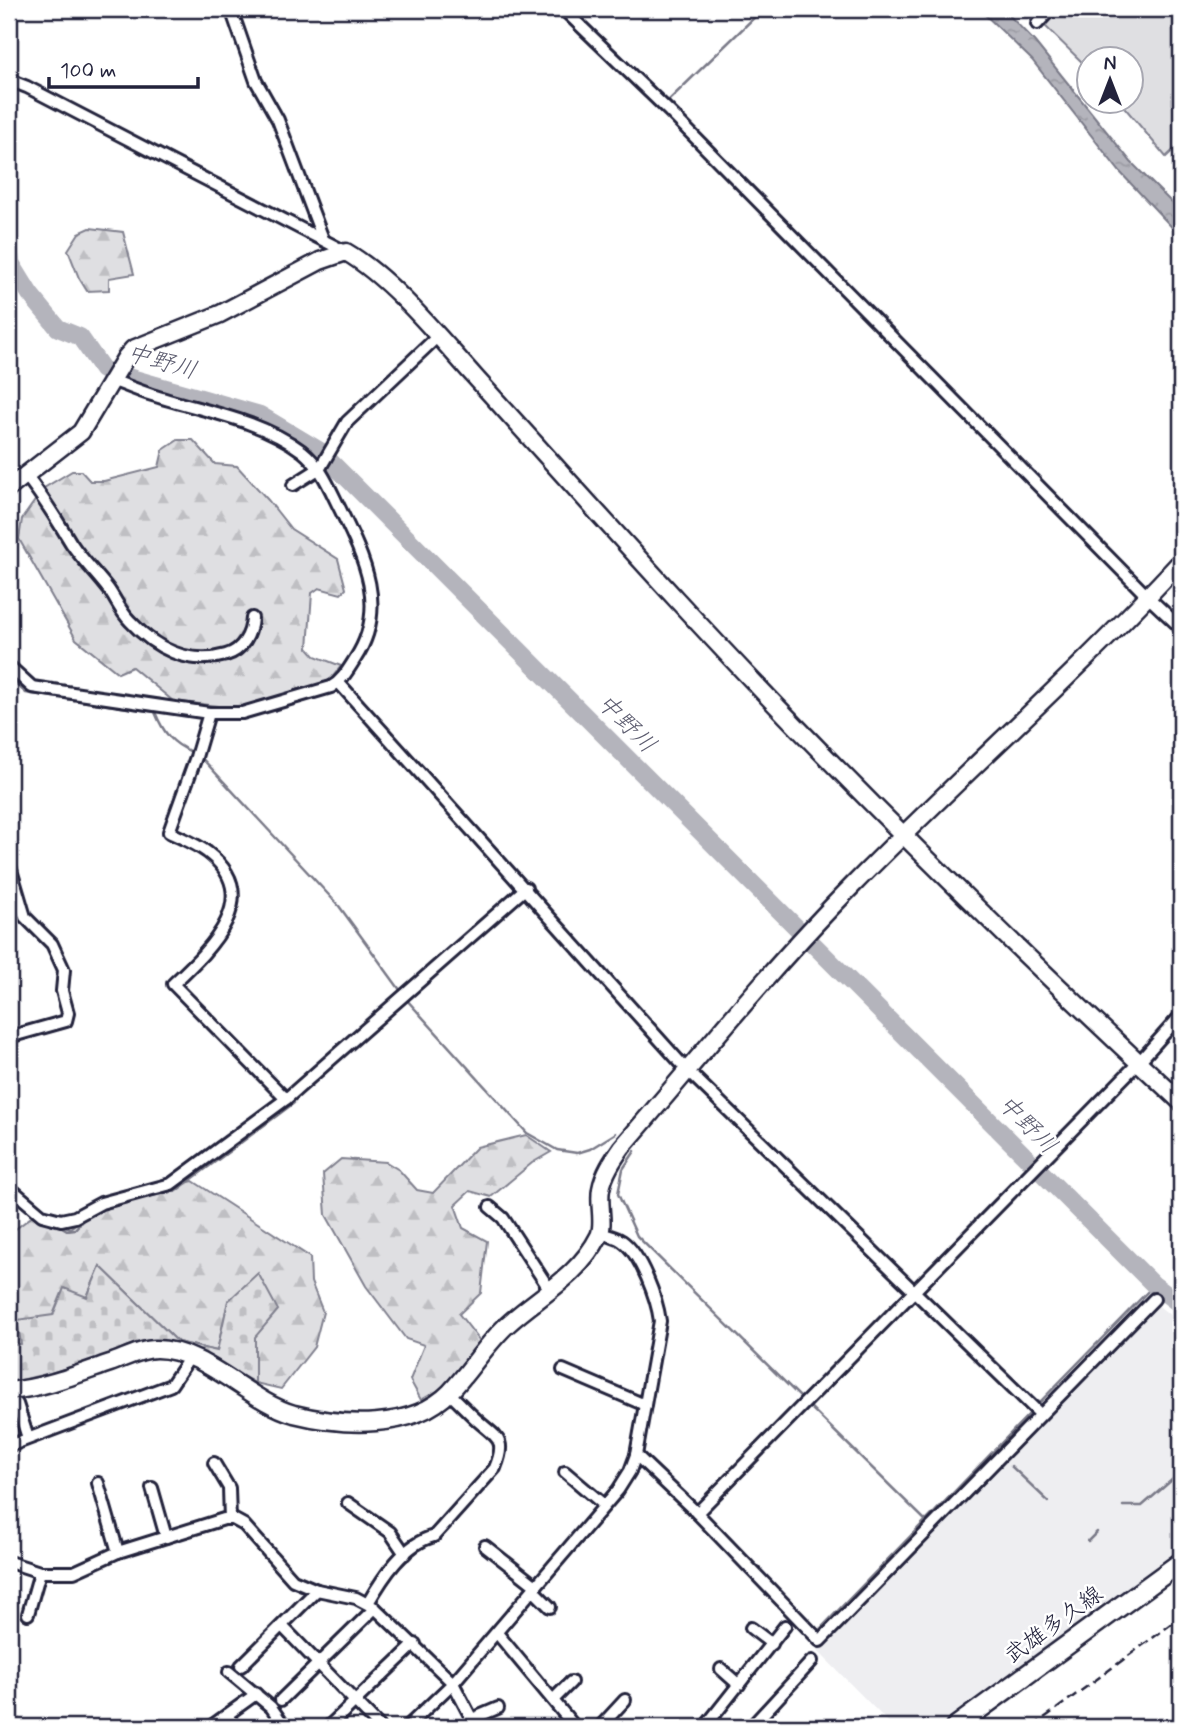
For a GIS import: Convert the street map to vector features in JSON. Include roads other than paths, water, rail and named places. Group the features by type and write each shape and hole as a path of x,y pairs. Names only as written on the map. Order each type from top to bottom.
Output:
{"main road":[{"name":"武雄多久線","path":"956,1727 1181,1562"}],"street":[{"path":"232,9 256,81 278,120 323,239"},
{"path":"564,9 679,121 1181,628"},
{"path":"1037,24 1051,9"},
{"path":"9,80 323,239 369,265 438,336 677,601 903,836 1181,1102"},
{"path":"9,488 81,432 133,349 219,314 320,261 346,252"},
{"path":"293,485 320,468 347,422 438,336"},
{"path":"9,666 32,687 209,713 242,713 331,687 340,682 363,648 372,621 371,587 357,544 320,468 278,435 150,394 116,373"},
{"path":"26,476 44,498 73,546 111,593 129,621 164,650 182,657 227,655 243,645 252,618"},
{"path":"28,1438 13,1398 154,1349 190,1357 283,1411 321,1421 398,1419 430,1407 449,1393 508,1324 581,1265 600,1233 600,1190 609,1166 687,1070 798,943 903,836 1148,597 1181,561"},
{"path":"340,682 687,1070 1040,1414"},
{"path":"209,713 169,832 207,852 224,869 233,884 232,912 207,952 173,984 286,1099"},
{"path":"9,863 25,917 52,944 64,970 62,991 68,1013 66,1021 9,1037"},
{"path":"9,1186 42,1215 61,1220 75,1217 101,1203 171,1184 286,1099 526,888"},
{"path":"697,1513 1139,1062 1181,1015"},
{"path":"490,1207 503,1218 550,1290"},
{"path":"407,1727 453,1683 497,1633 604,1506 630,1471 636,1455 660,1321 658,1306 636,1256 621,1240 600,1233"},
{"path":"636,1455 697,1513 820,1641 1154,1299"},
{"path":"9,1446 171,1385 190,1357"},
{"path":"563,1370 645,1405"},
{"path":"281,1700 372,1605 380,1581 422,1539 434,1536 495,1468 500,1457 500,1441 491,1429 449,1393"},
{"path":"214,1463 229,1488 230,1519"},
{"path":"565,1472 604,1506"},
{"path":"98,1483 118,1552"},
{"path":"152,1488 166,1537"},
{"path":"348,1503 390,1532 405,1554"},
{"path":"9,1562 40,1572 74,1572 118,1552 230,1519 244,1525 293,1580 317,1590 356,1598 372,1605 453,1683 474,1723 498,1708"},
{"path":"485,1546 534,1588 550,1607"},
{"path":"28,1614 40,1572"},
{"path":"241,1666 317,1590"},
{"path":"282,1626 380,1727"},
{"path":"705,1727 785,1626"},
{"path":"751,1628 772,1644"},
{"path":"497,1633 575,1727"},
{"path":"328,1727 415,1644"},
{"path":"751,1727 812,1661"},
{"path":"721,1669 739,1685"},
{"path":"229,1672 271,1707 285,1727"},
{"path":"553,1700 570,1682"},
{"path":"209,1727 256,1694"},
{"path":"600,1727 625,1700"},
{"path":"227,1715 235,1727"}],"water":[{"path":"979,9 1003,9 1034,41 1074,91 1074,113 1032,60"},
{"path":"1076,116 1094,116 1131,162 1181,212 1181,237 1120,172"}],"waterway":[{"path":"667,102 763,9"},
{"name":"中野川","path":"9,246 11,263 30,294 58,328 80,337 103,370 260,415 320,451 1154,1285 1181,1305"},
{"path":"9,678 26,693 155,712 169,736 192,752"},
{"path":"198,754 339,906 403,994"},
{"path":"406,999 527,1133 557,1150 577,1153 590,1149 616,1133"},
{"path":"131,1200 176,1191 294,1103"},
{"path":"635,1151 623,1169 618,1194 637,1236 802,1399"},
{"path":"57,1224 67,1230 75,1229 83,1220 104,1208"},
{"path":"1036,1406 1154,1285"},
{"path":"807,1404 926,1521 1032,1411"},
{"path":"1011,1466 1049,1502"},
{"path":"1123,1506 1142,1506 1181,1472"},
{"path":"820,1629 925,1521"},
{"path":"1088,1541 1097,1532"}],"railway":[{"path":"1032,1727 1181,1617"}]}
